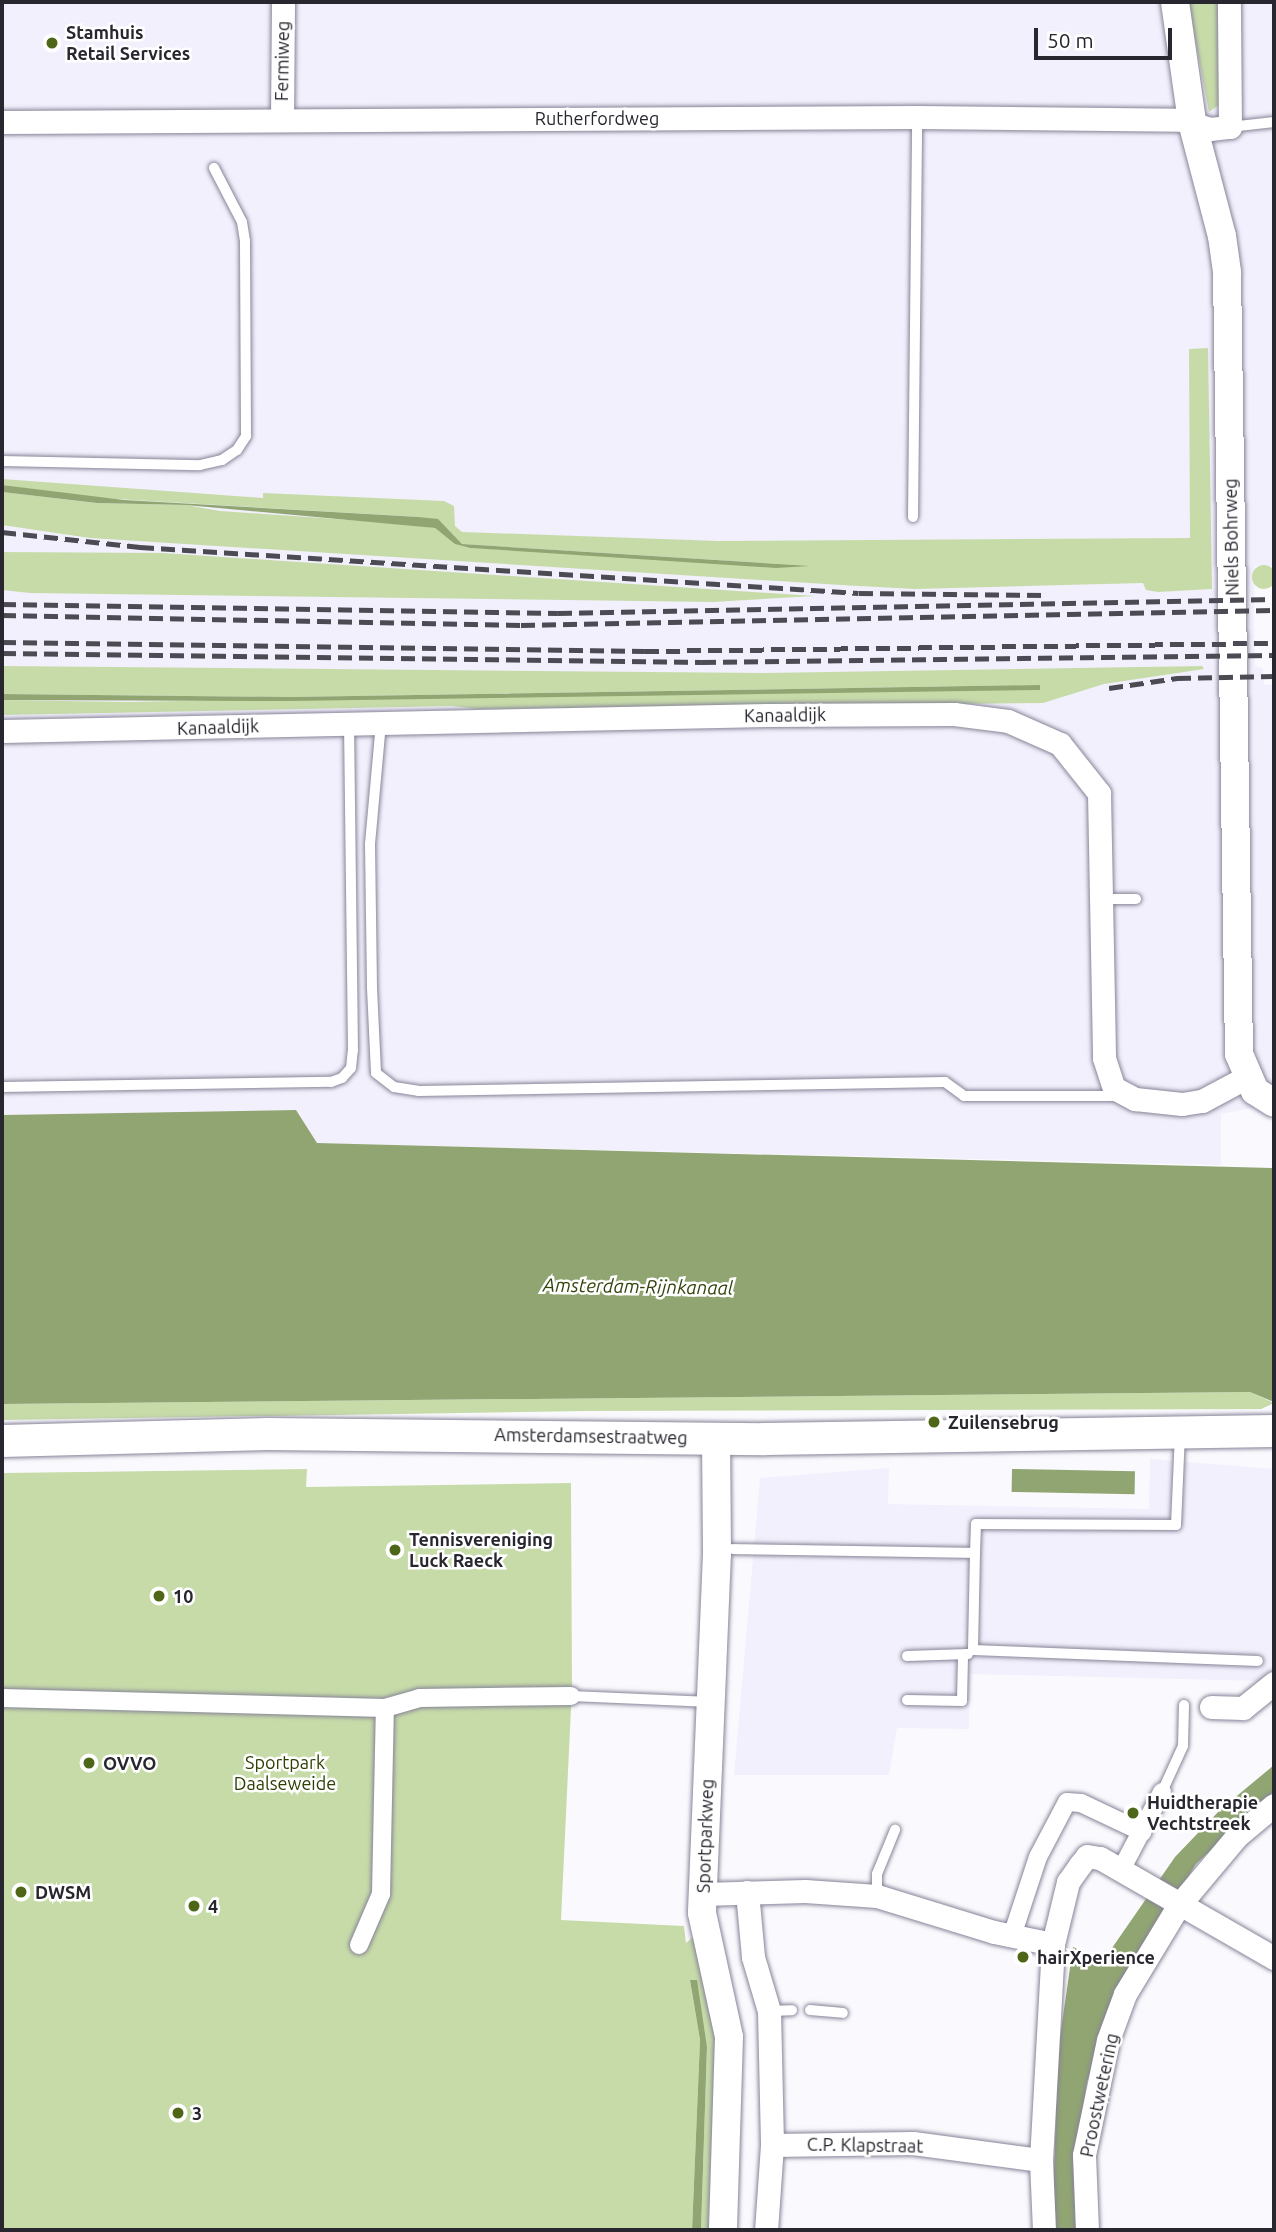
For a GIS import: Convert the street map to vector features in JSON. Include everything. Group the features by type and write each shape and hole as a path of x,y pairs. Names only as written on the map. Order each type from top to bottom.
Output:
{"main road":[{"name":"Amsterdamsestraatweg","path":"2,1441 268,1434 716,1438 1274,1431"}],"street":[{"name":"Fermiweg","path":"282,120 283,2"},
{"name":"Niels Bohrweg","path":"1175,2 1192,122 1222,236 1227,272 1237,961 1240,1054 1247,1077"},
{"path":"1229,2 1230,127"},
{"name":"Rutherfordweg","path":"2,122 916,117 1192,122 1210,128 1230,127"},
{"name":"Kanaaldijk","path":"2,731 912,714 1008,722 1060,744 1099,793 1104,1058 1114,1088 1129,1096"},
{"path":"1129,1096 1163,1104 1202,1101 1247,1077 1255,1091 1274,1102"},
{"name":"Sportparkweg","path":"716,1438 703,1894 704,1927 729,2037 723,2230"},
{"path":"1211,1707 1243,1708 1274,1683"},
{"path":"2,1698 385,1708 419,1698 571,1696"},
{"path":"359,1945 381,1894 385,1708"},
{"path":"1122,1868 1162,1792"},
{"path":"1012,1936 1038,1857 1067,1802 1081,1803 1142,1832"},
{"name":"Proostwetering","path":"1087,2230 1084,2155 1108,2040 1125,1994 1177,1904 1237,1836 1274,1805"},
{"path":"1044,2230 1041,2160 1053,1944 1068,1882 1087,1856 1122,1868 1177,1904 1274,1958"},
{"path":"703,1894 747,1892 877,1896 1012,1936 1053,1944"},
{"path":"747,1892 753,1957 780,2011 766,2230"},
{"name":"C.P. Klapstraat","path":"772,2145 913,2143 1041,2160"}],"lane":[{"path":"914,517 916,117"},
{"path":"1230,127 1274,122"},
{"path":"2,461 200,465 222,460 237,450 246,436 245,241 242,222 214,168"},
{"path":"382,723 370,844 376,1073 394,1087 418,1091 944,1082 964,1096 1129,1096"},
{"path":"2,1087 331,1082 342,1078 351,1068 353,1050 349,724"},
{"path":"1103,899 1136,899"},
{"path":"908,1700 962,1701 968,1654 976,1524 1176,1525 1180,1432"},
{"path":"733,1549 975,1553"},
{"path":"907,1656 968,1654 1258,1661"},
{"path":"571,1696 710,1702"},
{"path":"1162,1792 1183,1746 1184,1705"},
{"path":"877,1896 877,1874 895,1830"},
{"path":"810,2010 843,2012"}],"shaded area":[{"path":"2,2 1274,2 1274,566 1255,566 1254,622 1255,666 1263,668 1264,685 1274,684 1274,1104 1221,1114 1221,1165 316,1143 295,1110 2,1115"},
{"path":"1150,1459 1274,1469 1274,1670 1261,1681 970,1674 969,1729 897,1728 889,1775 734,1775 760,1478 889,1468 888,1504 1149,1509"}],"green space":[{"path":"1188,2 1219,2 1220,104 1209,112"},
{"path":"1208,348 1212,589 1158,592 1146,590 1143,583 915,589 90,538 2,525 2,492 97,503 186,505 220,511 435,528 456,544 470,548 810,566 462,544 438,520 419,517 99,498 2,485 2,479 263,498 263,493 444,501 454,506 455,526 462,532 719,541 1190,538 1189,349"},
{"path":"2,552 163,553 815,596 713,602 30,593 2,590"},
{"path":"1264,565 1275,572 1276,577 1269,588 1264,589 1253,582 1252,577 1259,566"},
{"path":"2,666 765,673 1202,666 1204,669 1104,684 1043,703 477,709 452,706 2,715 2,700 128,702 1040,685 291,697 2,694"},
{"path":"1250,1392 1274,1403 1261,1409 588,1411 2,1420 2,1404"},
{"name":"Sportpark Daalseweide","path":"307,1469 306,1487 571,1483 572,1687 561,1920 684,1926 686,1943 699,1932 716,2021 715,2230 701,2230 707,2047 690,1980 700,2040 692,2230 2,2230 2,1473"}],"water":[{"path":"2,485 124,500 438,519 462,544 810,566 776,568 470,548 455,544 435,528 186,505 97,503 2,492"},
{"path":"1040,685 1040,690 290,701 2,700 2,694 291,697"},
{"name":"Amsterdam-Rijnkanaal","path":"296,1110 317,1143 1274,1168 1274,1402 1250,1392 2,1404 2,1115"},
{"path":"1012,1469 1135,1471 1135,1494 1012,1492"},
{"path":"1274,1765 1274,1791 1196,1864 1122,1983 1087,2082 1077,2149 1076,2230 1052,2230 1058,2051 1073,1947 1103,1961 1175,1857 1220,1810"},
{"path":"690,1980 697,1980 707,2047 701,2230 692,2230 700,2040"}],"railway":[{"path":"2,532 140,547 859,593 1048,595"},
{"path":"2,604 558,613 1274,599"},
{"path":"2,615 521,625 1274,610"},
{"path":"2,642 645,651 1274,643"},
{"path":"2,653 702,662 1274,655"},
{"path":"1109,688 1177,678 1274,676"}],"place":[{"name":"Stamhuis Retail Services","path":"52,43"},
{"name":"Zuilensebrug","path":"934,1422"},
{"name":"Tennisvereniging Luck Raeck","path":"395,1550"},
{"name":"10","path":"159,1596"},
{"name":"OVVO","path":"89,1763"},
{"name":"Huidtherapie Vechtstreek","path":"1133,1813"},
{"name":"DWSM","path":"21,1892"},
{"name":"4","path":"194,1906"},
{"name":"hairXperience","path":"1023,1957"},
{"name":"3","path":"178,2113"}]}
